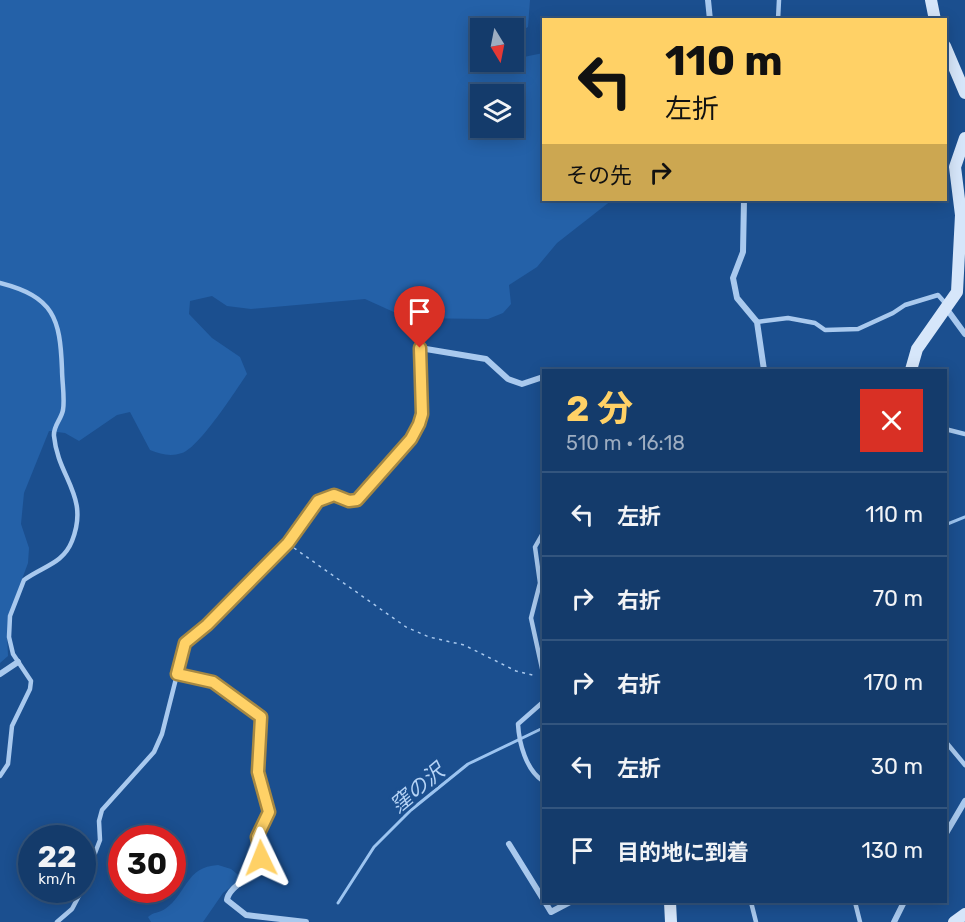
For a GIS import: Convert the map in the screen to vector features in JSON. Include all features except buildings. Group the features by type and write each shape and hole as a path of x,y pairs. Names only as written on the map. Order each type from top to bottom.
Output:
{"street":[{"path":"708,0 710,18"},
{"path":"931,0 935,18"},
{"path":"947,51 965,93"},
{"path":"911,369 917,349 957,292 962,215 955,167 965,138"},
{"path":"744,201 743,252 733,278 737,298 757,322 764,369"},
{"path":"947,307 965,334"},
{"path":"420,348 486,359 508,379 522,384 542,377"},
{"path":"0,674 18,662"},
{"path":"177,674 213,682 261,717 258,772 269,812 257,837 261,862 253,874 230,892 227,900 246,915 306,922"},
{"path":"947,831 965,801"},
{"path":"509,844 542,897"},
{"path":"546,903 551,912 568,903"},
{"path":"670,903 671,922"},
{"path":"894,922 904,903"},
{"path":"954,922 965,914"}],"lane":[{"path":"778,18 779,0"},
{"path":"0,284 19,289 44,303 52,313 61,335 63,411 55,426 54,435 61,463 76,495 79,510 72,541 59,562 29,577 21,585 10,616 10,647 31,681 30,689 12,726 8,764 0,776"},
{"path":"757,322 788,318 815,323 825,330 858,329 893,313 904,304 938,295 947,307"},
{"path":"96,851 100,840 99,821 102,810 154,752 162,734 185,643 207,625 288,543 318,501 334,495 349,501 357,500 411,439 422,414 420,348"},
{"path":"947,430 965,434"},
{"path":"542,534 534,547 540,584 531,618 542,670"},
{"path":"542,703 518,724 521,747 536,776 542,780"},
{"path":"947,743 965,765"},
{"path":"57,922 72,909 75,903"},
{"path":"751,903 756,922"},
{"path":"855,903 860,922"}],"path":[{"path":"288,543 406,627 464,645 516,671 542,675"}],"shaded area":[{"path":"0,0 530,0 528,27 524,29 524,18 470,18 470,72 524,72 524,57 542,53 542,201 611,201 557,243 537,267 509,285 511,304 503,313 488,319 407,318 365,299 251,309 227,306 212,296 190,301 189,314 212,338 240,357 247,374 198,441 182,453 173,455 150,450 130,412 117,415 79,441 65,433 49,431 24,493 21,524 29,548 28,563 15,598 7,633 8,656 0,663"},
{"path":"218,865 231,869 242,878 223,893 203,922 151,922 148,917 172,903 186,903 186,884 199,871"}],"waterway":[{"name":"窪の沢","path":"947,524 965,517"},
{"name":"窪の沢","path":"338,903 374,847 411,810 468,764 542,728"}],"route":[{"path":"261,858 257,837 269,812 268,801 258,772 261,717 248,705 237,701 213,682 177,674 182,652 190,637 207,625 288,543 318,501 334,495 349,501 357,500 411,439 422,414 420,348"}]}
